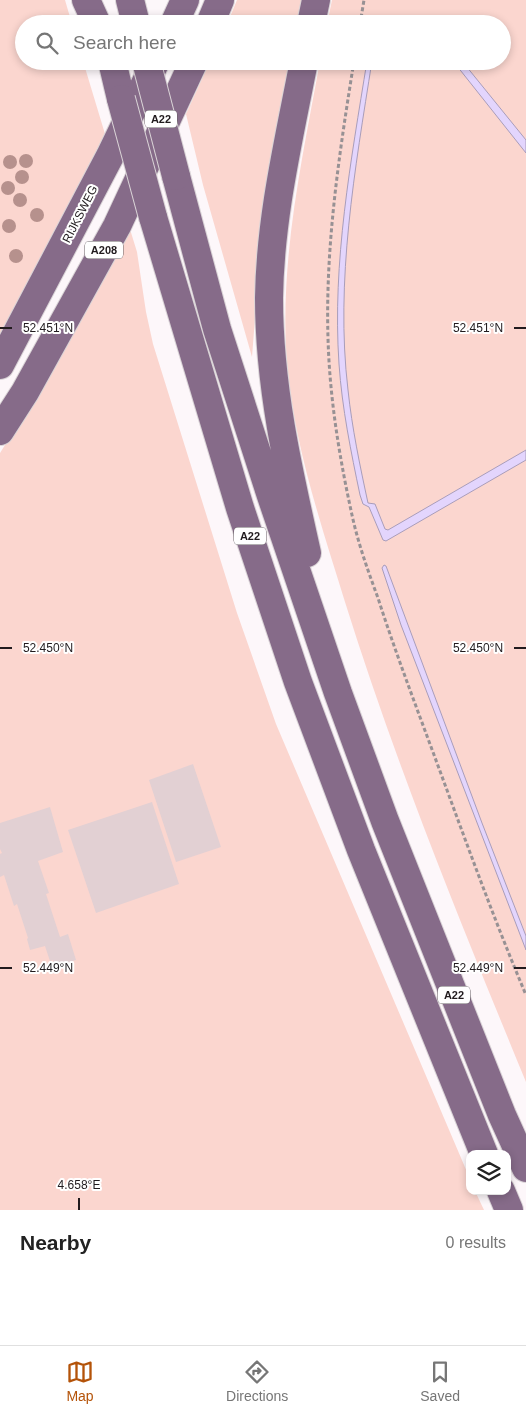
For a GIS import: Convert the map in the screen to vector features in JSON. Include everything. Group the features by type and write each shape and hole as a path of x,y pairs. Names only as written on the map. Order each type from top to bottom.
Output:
{"highway":[{"path":"86,0 93,15"},
{"path":"96,0 100,15"},
{"path":"130,0 134,15"},
{"path":"178,15 185,0"},
{"path":"214,15 220,0"},
{"path":"313,15 316,0"},
{"name":"A22","path":"114,70 153,218 240,508 298,682 365,859 482,1150"},
{"name":"A22","path":"148,70 217,329 338,694 385,821 526,1168"},
{"name":"RIJKSWEG","path":"0,365 110,156 152,70"},
{"name":"A208","path":"0,431 25,392 117,226 190,70"},
{"name":"A22","path":"302,70 282,179 273,241 269,297 271,357 276,404 286,460 338,694"},
{"path":"503,1195 509,1210"}],"path":[{"path":"362,15 364,0"},
{"path":"353,70 336,181 328,280 329,362 347,490 364,558 391,637 453,807 526,995"}],"shaded area":[{"path":"0,0 65,0 69,15 15,15 15,70 86,70 105,134 42,258 0,335"},
{"path":"237,0 303,0 300,15 231,15"},
{"path":"332,0 526,0 526,1082 408,784 345,602 302,454 291,394 285,325 289,249 318,70 511,70 511,15 329,15"},
{"path":"206,70 290,70 257,292 252,357 203,185 186,114"},
{"path":"366,70 371,70 349,225 345,266 344,308 345,349 350,404 356,447 368,503 375,504 385,529 388,530 526,450 526,460 386,541 383,540 369,507 363,504 360,495 340,380 338,288 349,174"},
{"path":"460,70 469,70 526,140 526,153"},
{"path":"129,226 137,252 153,344 237,613 276,724 466,1170 466,1195 477,1195 484,1210 0,1210 0,453 41,388"},
{"path":"384,565 386,566 526,936 526,950 401,625 382,568"}],"building":[{"path":"193,764 221,847 176,862 149,780"},
{"path":"152,802 179,884 96,913 68,830"},
{"path":"50,807 63,852 38,861 49,893 46,894 60,937 68,934 76,960 55,967 53,960 50,961 45,946 30,950 17,904 14,906 4,875 0,877 0,854 2,853 0,849 0,823"}]}
